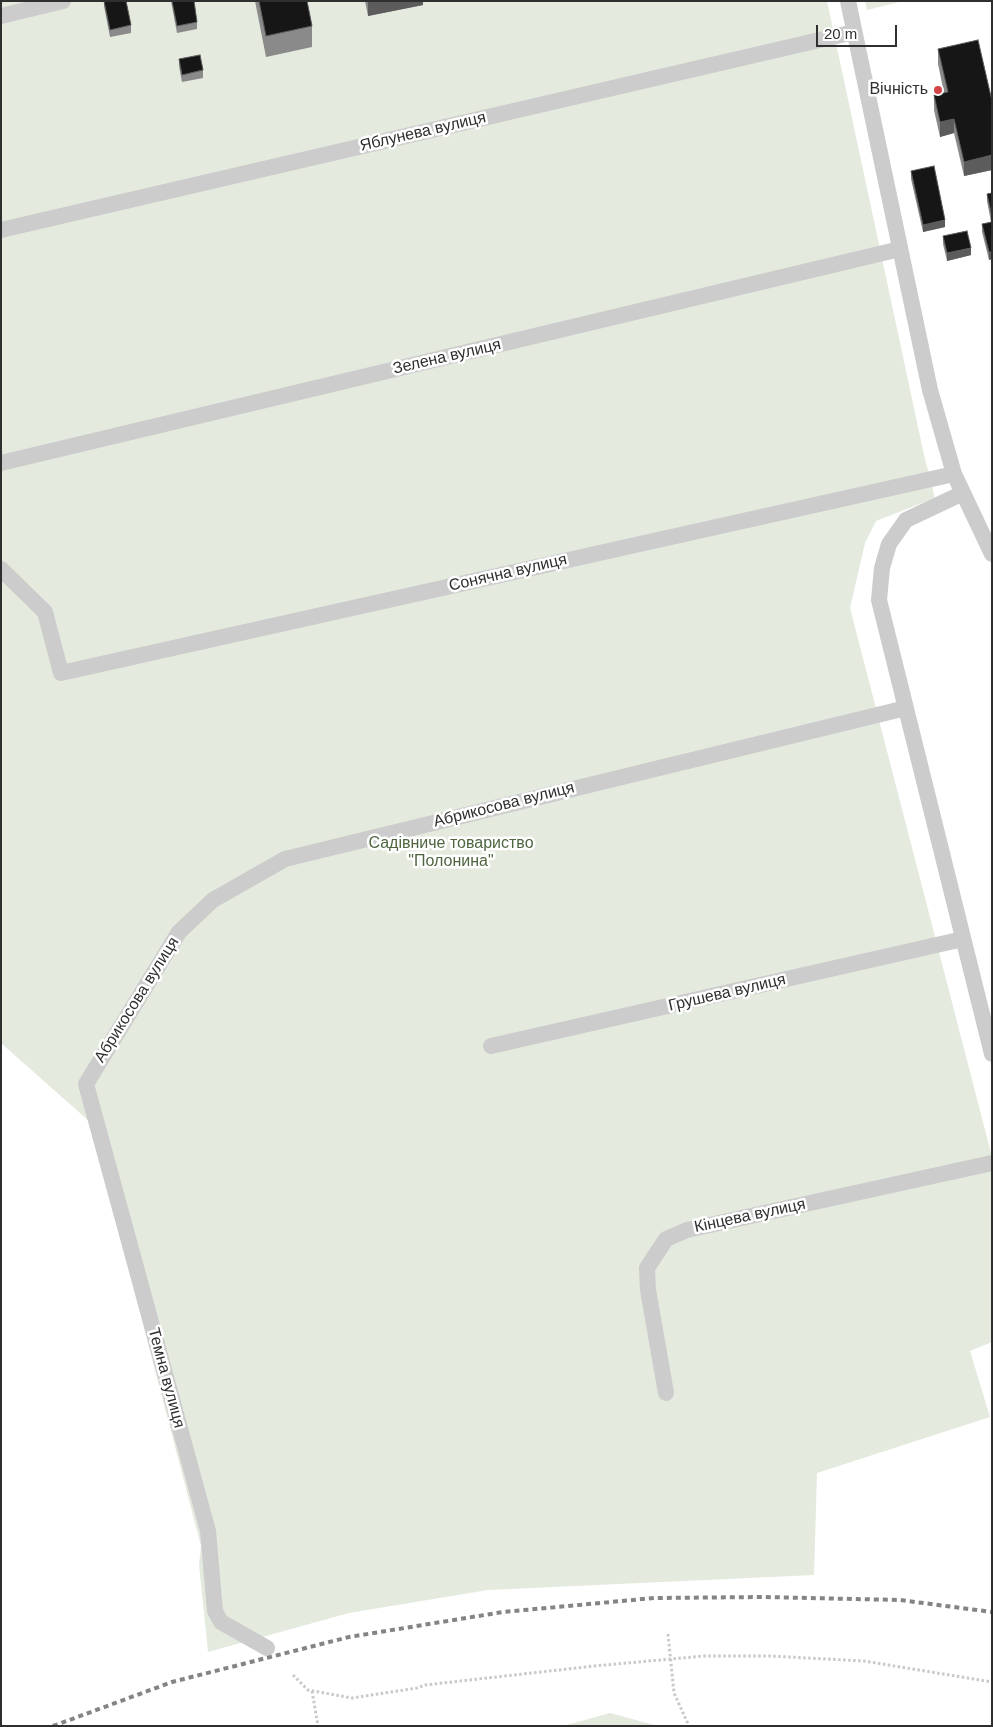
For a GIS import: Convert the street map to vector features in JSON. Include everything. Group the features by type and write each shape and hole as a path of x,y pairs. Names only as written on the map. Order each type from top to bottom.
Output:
{"lane":[{"path":"1,16 63,1"},
{"path":"848,1 850,33 896,250 930,390 954,474 992,554"},
{"name":"Яблунева вулиця","path":"1,230 850,33"},
{"name":"Зелена вулиця","path":"1,463 896,250"},
{"name":"Сонячна вулиця","path":"1,569 45,612 61,673 954,474"},
{"path":"963,493 906,520 889,544 882,568 879,600 992,1054"},
{"name":"Абрикосова вулиця","path":"86,1084 179,932 213,900 285,859 906,708"},
{"name":"Грушева вулиця","path":"491,1046 963,939"},
{"name":"Темна вулиця","path":"86,1084 208,1531 215,1611 220,1622 267,1648"},
{"name":"Кінцева вулиця","path":"666,1393 648,1290 647,1268 666,1239 687,1230 992,1164"}],"path":[{"path":"668,1634 674,1693 689,1726"},
{"path":"293,1675 308,1690 352,1698 417,1688 425,1685 594,1666 704,1656 770,1656 864,1661 992,1682"},
{"path":"312,1690 318,1726"}],"green space":[{"name":"Садівниче товариство \"Полонина\"","path":"1,1 827,1 924,455 935,498 876,521 865,543 850,608 992,1157 992,1342 970,1351 990,1417 817,1473 814,1575 488,1590 349,1613 208,1652 199,1565 201,1546 90,1122 1,1043"},
{"path":"865,1 903,1 867,10"},
{"path":"610,1713 658,1726 563,1726"}],"building":[{"path":"104,1 126,1 131,25 110,30"},
{"path":"172,1 194,1 197,22 177,26"},
{"path":"259,1 307,1 312,26 266,36"},
{"path":"978,40 992,101 992,155 964,162 954,119 940,122 934,95 948,92 938,49"},
{"path":"200,55 203,70 182,75 179,59"},
{"path":"934,166 945,220 923,225 911,171"},
{"path":"992,193 992,217 987,194"},
{"path":"992,222 992,252 989,252 982,224"},
{"path":"967,231 971,248 947,253 943,236"}],"railway":[{"path":"53,1726 172,1682 349,1637 503,1612 654,1598 764,1597 900,1600 992,1612"}],"place":[{"name":"Вічність","path":"938,90"}]}
